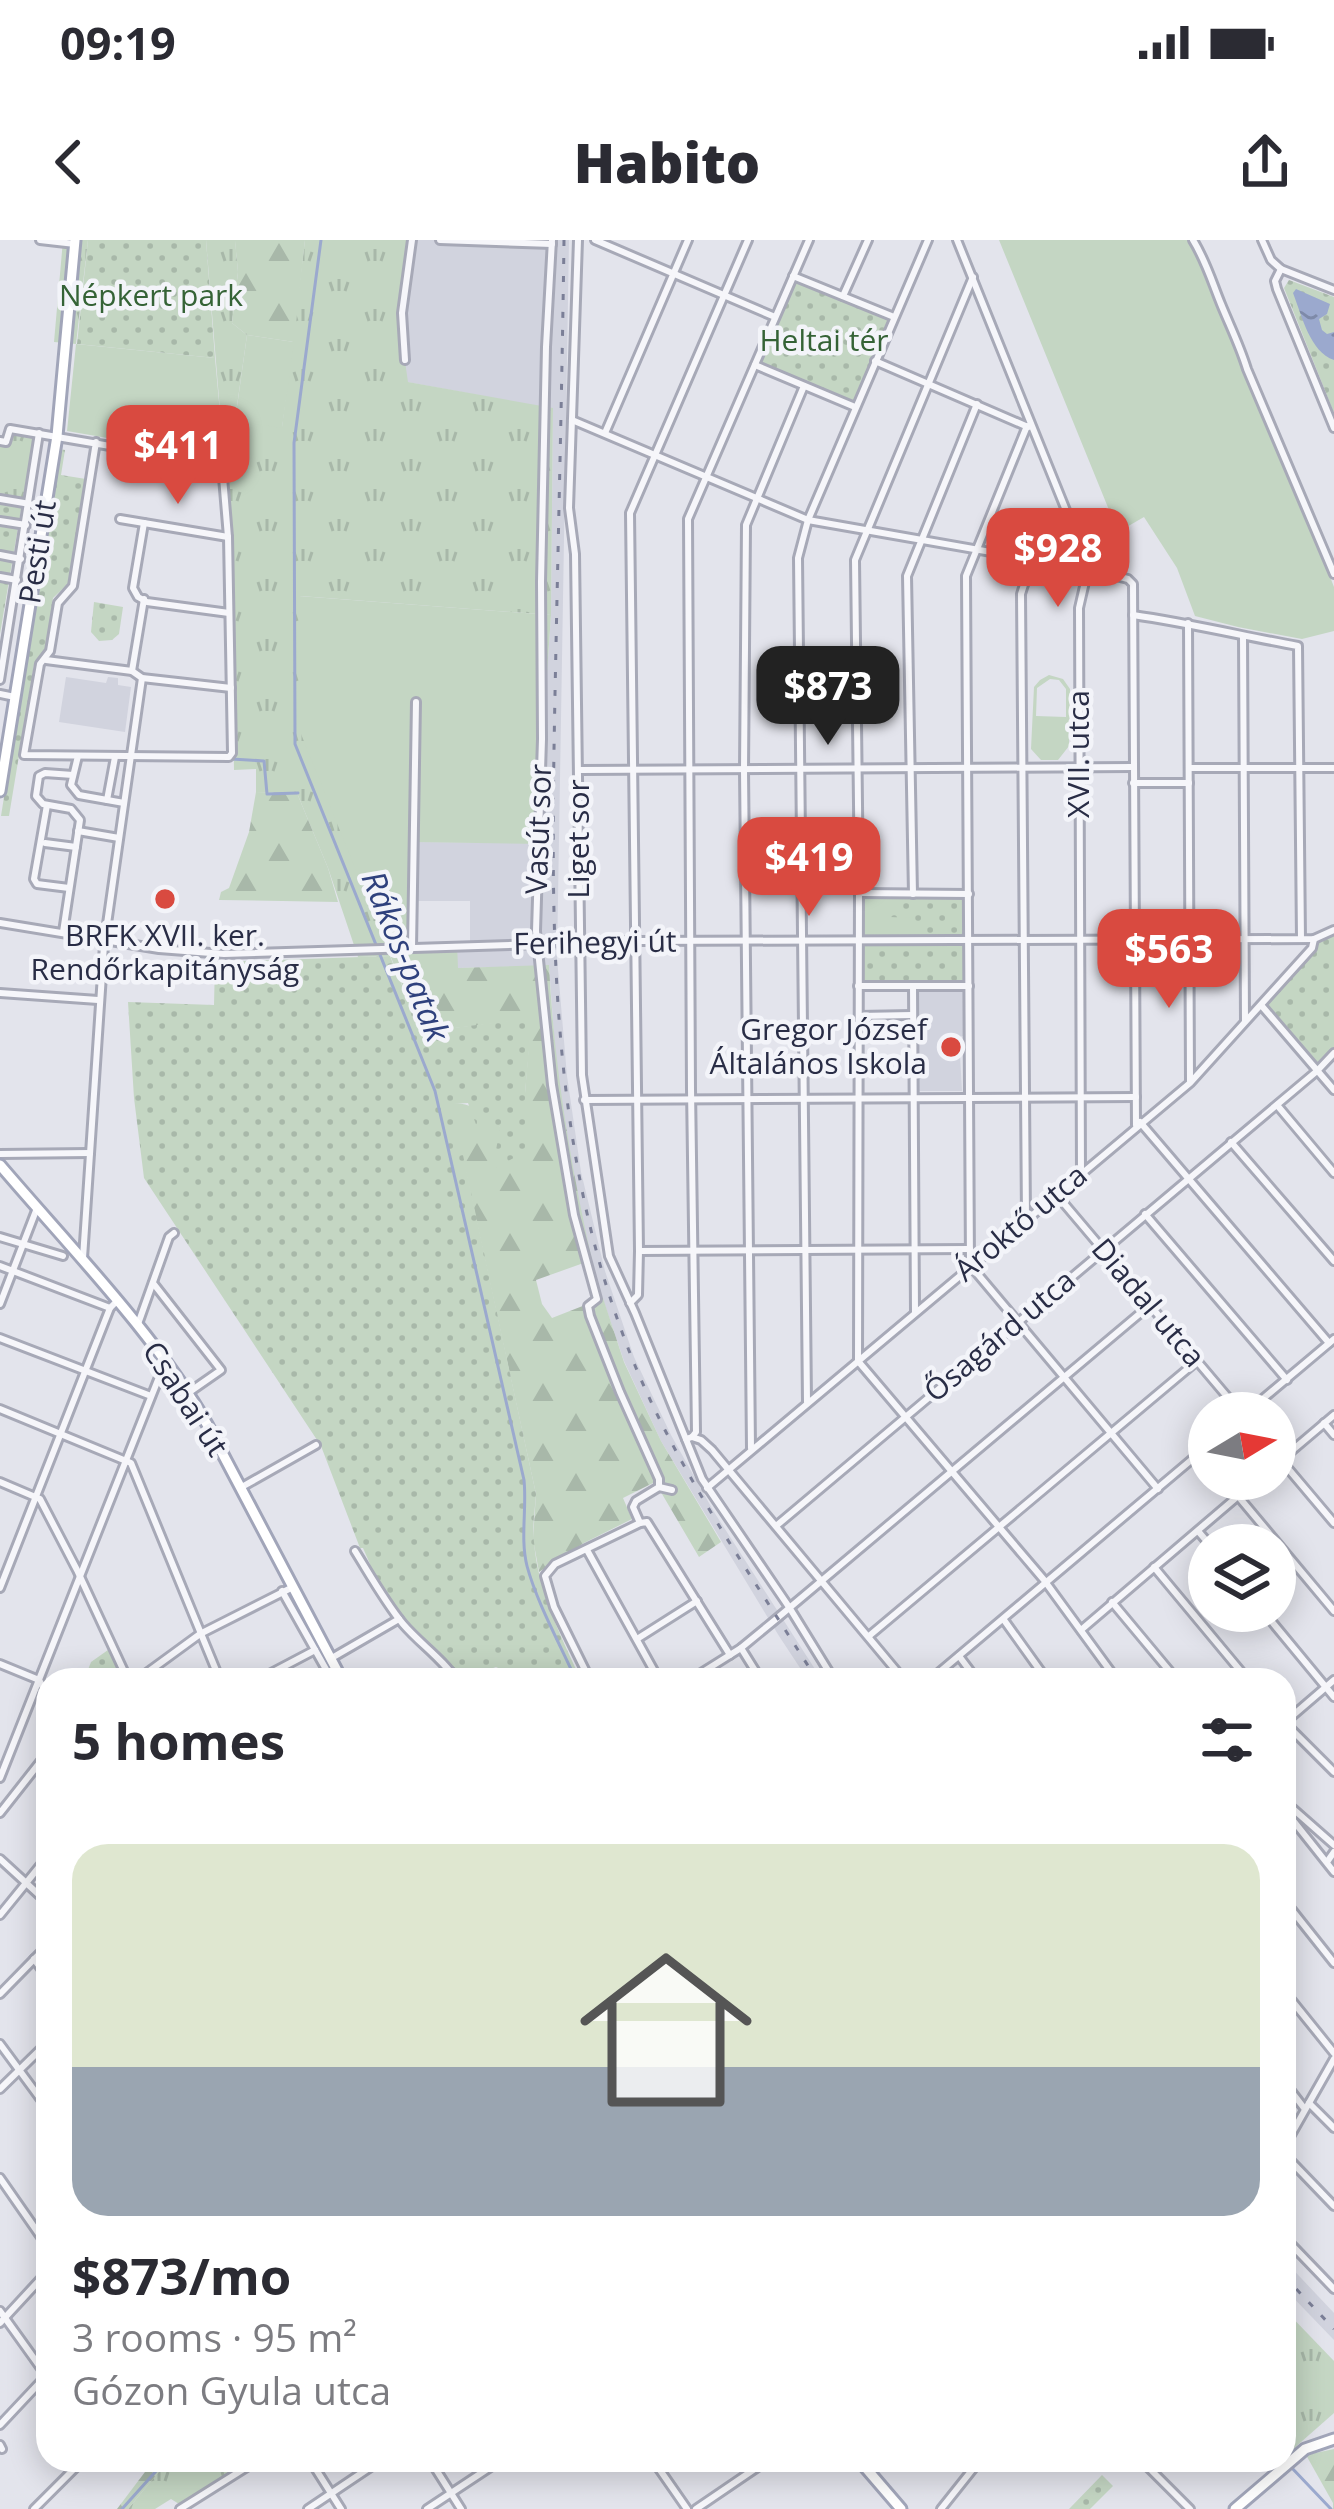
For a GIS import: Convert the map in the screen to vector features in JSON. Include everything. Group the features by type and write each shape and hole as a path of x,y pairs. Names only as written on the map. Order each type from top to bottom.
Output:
{"main road":[{"name":"Pesti út","path":"0,790 57,436 75,242"},
{"name":"Csabai út","path":"0,1165 188,1393 288,1589 335,1668"},
{"path":"1296,2456 1317,2442 1334,2439"},
{"path":"870,2472 902,2509"},
{"path":"1235,2509 1277,2472"}],"street":[{"path":"40,240 75,242"},
{"path":"406,360 402,313 412,240"},
{"path":"440,240 552,242"},
{"name":"Liget sor","path":"578,240 569,508 575,554 581,1075 609,1256 707,1488 827,1668"},
{"path":"595,240 775,317"},
{"path":"622,251 627,240"},
{"path":"604,433 688,240"},
{"path":"631,1304 638,1295 639,1251 630,513 748,240"},
{"path":"689,1438 696,1432 688,519 809,240"},
{"path":"843,296 868,240"},
{"path":"807,1402 798,557 808,520 928,240"},
{"path":"957,240 1088,569"},
{"path":"1193,240 1238,337 1247,369 1334,574"},
{"path":"1262,240 1281,269 1334,290"},
{"name":"Vasút sor","path":"552,242 542,504 537,945 552,1085 574,1215 597,1299 589,1306 590,1316 657,1470 659,1487"},
{"path":"1281,269 1276,276 1277,290 1334,428"},
{"path":"793,276 894,317"},
{"path":"973,277 855,566 858,1361 1046,1582 1108,1668"},
{"path":"875,362 1029,427"},
{"path":"754,365 856,407"},
{"path":"751,1448 746,525 804,386"},
{"path":"913,894 907,576 977,404"},
{"path":"572,420 808,520 1088,569 1133,584 1138,1124 1332,1341 1271,1392"},
{"path":"1029,427 966,576 970,1265 1158,1489"},
{"path":"0,441 7,442 10,429 222,465 228,537 230,613 232,753 229,757 24,755 43,659 132,671 142,678 231,688"},
{"name":"Pesti út","path":"0,680 39,433"},
{"name":"Pesti út","path":"43,659 50,651 58,603 73,586 96,442"},
{"path":"0,500 30,504"},
{"path":"120,519 228,537"},
{"path":"0,521 26,525"},
{"path":"143,523 134,588 138,597 230,613"},
{"name":"Pesti út","path":"0,555 21,559"},
{"path":"1026,1218 1021,594 1032,560"},
{"name":"XVII. utca","path":"1081,1173 1079,608 1088,569"},
{"path":"0,577 17,580"},
{"path":"132,671 144,598"},
{"name":"Pesti út","path":"0,614 12,616"},
{"path":"1133,615 1298,646 1301,939"},
{"path":"1188,622 1190,1083"},
{"path":"1243,636 1245,1022"},
{"path":"83,1262 98,1000 142,678"},
{"path":"0,694 15,697"},
{"path":"412,948 416,703"},
{"path":"12,720 29,723"},
{"path":"78,756 71,785 74,791 124,802"},
{"path":"107,800 116,757"},
{"path":"578,770 1133,767"},
{"path":"1189,768 1334,767"},
{"path":"63,932 80,820 71,808 39,803 36,796 45,773 74,775"},
{"path":"1133,783 1189,783"},
{"path":"47,805 34,879 37,884 69,888"},
{"path":"79,831 119,838"},
{"path":"45,843 76,848"},
{"path":"859,893 970,894"},
{"name":"Ferihegyi út","path":"0,922 202,953 636,941 1314,939 1334,929"},
{"name":"Ároktő utca","path":"707,1488 1190,1083 1312,948 1314,939"},
{"path":"858,986 969,986"},
{"path":"913,986 915,1312"},
{"path":"0,993 98,1000"},
{"path":"1261,1005 1334,1090"},
{"path":"859,1016 913,1016"},
{"name":"Ősagárd utca","path":"776,1526 1334,1053"},
{"path":"584,1100 1136,1096"},
{"path":"1277,1105 1334,1173"},
{"path":"1232,1142 1334,1261"},
{"path":"0,1154 90,1153"},
{"name":"Diadal utca","path":"1056,1194 1225,1392"},
{"path":"0,1304 37,1208"},
{"path":"1145,1214 1287,1379"},
{"path":"137,1327 174,1233"},
{"path":"0,1237 62,1256"},
{"path":"639,1251 970,1249"},
{"path":"0,1266 113,1305 0,1588"},
{"path":"153,1283 221,1370 188,1393"},
{"path":"709,1668 778,1618 1150,1305"},
{"path":"0,1338 152,1396"},
{"path":"869,1636 1197,1361"},
{"path":"44,1668 164,1362"},
{"path":"0,1409 130,1463 215,1668"},
{"path":"1296,1444 1334,1414"},
{"path":"1324,1423 1334,1436"},
{"path":"689,1438 701,1440 729,1469 894,1668"},
{"path":"240,1488 316,1445"},
{"path":"944,1668 1188,1463"},
{"path":"1296,1480 1334,1523"},
{"path":"0,1482 37,1497 122,1668"},
{"path":"672,1490 659,1487 633,1507 730,1655"},
{"path":"1206,1524 1233,1500"},
{"path":"1241,1500 1334,1611"},
{"path":"584,1668 554,1607 545,1576 555,1564 644,1522"},
{"path":"1081,1630 1188,1539"},
{"path":"587,1550 652,1668"},
{"path":"355,1551 399,1618 445,1668"},
{"path":"1154,1567 1239,1668"},
{"path":"153,1668 200,1634 288,1589"},
{"name":"Csabai út","path":"288,1589 325,1668"},
{"path":"637,1640 697,1600"},
{"path":"1112,1603 1167,1668"},
{"path":"330,1658 399,1618"},
{"path":"1003,1619 1038,1668"},
{"path":"1280,1632 1334,1697"},
{"path":"741,1648 754,1668"},
{"path":"281,1668 315,1650"},
{"path":"959,1656 968,1668"},
{"path":"0,1664 36,1679"},
{"path":"1296,1713 1334,1680"},
{"path":"0,1778 36,1688"},
{"path":"1296,1735 1334,1772"},
{"path":"0,1813 36,1768"},
{"path":"1296,1812 1334,1849 1327,1862"},
{"path":"1296,1824 1334,1872"},
{"path":"0,1859 36,1892"},
{"path":"0,1915 36,1871"},
{"path":"1296,1915 1334,1963"},
{"path":"2,1989 36,1962"},
{"path":"1296,2007 1334,2056 1296,2128"},
{"path":"0,2044 36,2092"},
{"path":"0,2089 36,2053"},
{"path":"1296,2095 1334,2128"},
{"path":"1296,2164 1334,2206"},
{"path":"0,2178 36,2230"},
{"path":"1296,2249 1334,2289"},
{"path":"36,2283 2,2317 36,2362"},
{"path":"0,2426 36,2388"},
{"path":"34,2509 71,2472"},
{"path":"179,2509 239,2472"},
{"path":"318,2472 340,2509"},
{"path":"308,2509 364,2472"},
{"path":"438,2472 461,2509"},
{"path":"428,2509 484,2472"},
{"path":"662,2472 691,2509 749,2472"},
{"path":"943,2508 971,2472"},
{"path":"1154,2472 1190,2509"}],"shaded area":[{"path":"408,240 569,240 557,958 581,1172 605,1271 634,1357 714,1512 814,1668 800,1668 779,1636 661,1441 624,1361 594,1273 573,1174 557,1076 549,966 457,968 457,943 470,941 470,901 411,901 411,842 544,843 553,409 407,382 398,313"},
{"path":"66,677 106,683 108,677 118,678 118,685 131,687 125,732 59,722"},
{"path":"918,988 963,989 962,1091 917,1091 917,1074 923,1073 923,1057 917,1056"},
{"path":"1296,2273 1334,2313 1334,2340 1296,2300"}],"green space":[{"path":"63,240 88,240 76,344 54,342"},
{"name":"Népkert park","path":"88,240 206,240 215,358 77,344"},
{"path":"206,240 235,240 238,272 232,323 247,335 235,420 282,427 305,240 408,240 398,313 408,382 553,408 551,615 300,596 364,891 390,956 358,957 297,793 256,792 256,769 234,770 229,459 236,453 222,435"},
{"path":"206,240 305,240 294,342 247,335 232,323 238,272 235,241"},
{"path":"999,240 1197,240 1334,587 1334,631 1302,639 1195,616 1177,568 1144,517 1118,532"},
{"name":"Heltai tér","path":"793,276 894,317 855,407 755,365"},
{"path":"1289,280 1334,297 1334,413 1284,288"},
{"path":"247,335 294,342 282,428 235,421"},
{"path":"76,344 215,358 222,435 236,453 229,459 67,431"},
{"path":"12,433 34,436 23,498 0,494 0,444 9,445"},
{"path":"59,449 65,450 61,475 86,479 70,582 53,598 45,653 34,665 9,816 1,816"},
{"path":"0,494 23,498 0,634"},
{"path":"299,596 551,615 544,717 544,844 411,842 410,944 386,945 299,729"},
{"path":"94,602 123,607 119,634 112,640 99,641 91,632"},
{"path":"1049,675 1063,679 1070,689 1069,746 1058,760 1041,760 1031,749 1034,687","holes":["1050,679 1059,680 1066,689 1066,717 1036,716 1037,688"]},
{"path":"256,792 297,793 338,902 219,900 229,888 249,832"},
{"path":"859,893 969,894 969,986 858,986"},
{"path":"862,901 890,901 890,917 913,918 913,933 862,933"},
{"path":"1334,930 1334,1053 1317,1071 1261,1005 1312,948 1314,939"},
{"path":"457,943 458,968 549,965 564,1113 592,1260 536,1280 542,1304 552,1318 603,1298 624,1362 661,1441 721,1542 699,1557 655,1482 623,1498 632,1519 539,1572 533,1539 536,1494 451,1103 482,1112 524,1152 531,1019 421,1032 386,945"},
{"path":"390,956 421,1032 532,1018 525,1152 493,1169 500,1126 477,1127 468,1103 452,1104 536,1494 536,1560 576,1668 451,1668 420,1641 368,1568 321,1446 144,1178 128,1002 214,1005 215,962"},
{"path":"108,1650 117,1668 89,1668"},
{"path":"1296,2321 1334,2361 1334,2413 1296,2446"},
{"path":"1334,2449 1334,2509 1333,2509 1306,2455"},
{"path":"145,2472 159,2472 128,2509 117,2509"},
{"path":"159,2472 231,2472 179,2504 171,2499 155,2509 128,2509"},
{"path":"1102,2475 1113,2486 1090,2509 1069,2509"}],"water":[{"path":"1296,289 1330,304 1319,319 1322,330 1334,332 1334,360 1308,332 1293,293"}],"waterway":[{"name":"Rákos-patak","path":"321,240 294,443 295,744 435,1091 524,1480 527,1566 570,1668"},
{"path":"232,759 264,761 267,794 298,793"},
{"path":"122,2509 155,2472"},
{"name":"Rákos-patak","path":"1296,2472 1331,2509"}],"railway":[{"path":"564,240 553,855 559,1017 579,1177 597,1255 640,1378 710,1511 809,1668"},
{"path":"1296,2289 1334,2329"}],"place":[{"name":"BRFK XVII. ker. Rendőrkapitányság","path":"165,899"},
{"name":"Gregor József Általános Iskola","path":"951,1047"}]}
